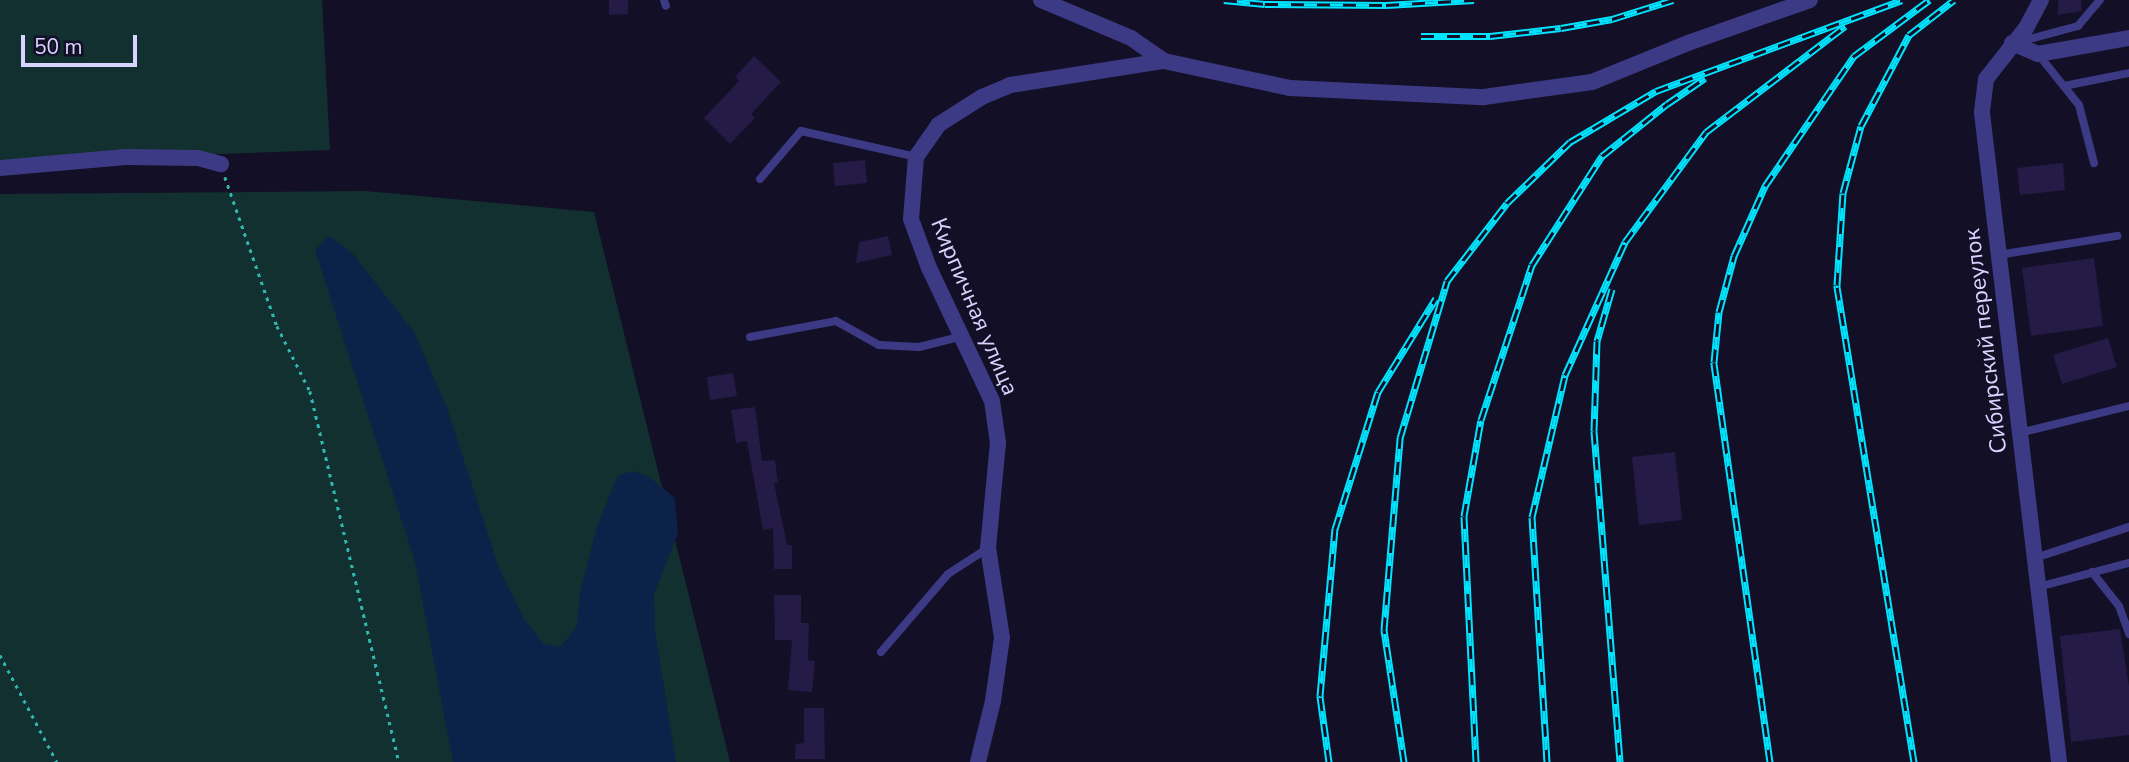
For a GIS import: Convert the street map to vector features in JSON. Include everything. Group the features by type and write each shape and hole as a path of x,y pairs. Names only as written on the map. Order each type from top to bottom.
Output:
{"street":[{"path":"1041,0 1131,38 1164,61 1290,88 1484,97 1592,82 1688,43 1810,0"},
{"name":"Сибирский переулок","path":"2041,0 2026,28 1995,64 1982,93 1998,255 2059,762"},
{"path":"2012,43 2038,54 2129,38"},
{"name":"Кирпичная улица","path":"978,762 993,701 1002,638 988,548 998,443 992,401 929,268 911,219 916,157 938,125 982,97 1010,85 1164,61"},
{"path":"0,168 126,157 198,158 221,164"}],"lane":[{"path":"2012,43 2078,26 2100,0"},
{"path":"2038,54 2079,105 2094,163"},
{"path":"2064,86 2129,72"},
{"path":"760,179 801,131 916,157"},
{"path":"1998,255 2117,236"},
{"path":"750,337 836,320 879,345 919,347 963,335"},
{"path":"2019,433 2129,406"},
{"path":"2035,558 2129,527"},
{"path":"881,652 948,574 988,548"},
{"path":"2038,587 2129,563"},
{"path":"2092,572 2119,606 2129,634"}],"path":[{"path":"221,164 277,326 310,391 399,762"},
{"path":"0,655 57,762"}],"green space":[{"path":"0,0 322,0 330,150 0,162"},
{"path":"365,191 594,212 730,762 0,762 0,194"}],"water":[{"path":"329,236 353,254 414,332 447,408 499,568 524,619 544,644 560,647 577,627 580,592 597,527 618,475 634,471 649,477 675,498 678,533 654,594 655,631 676,762 453,762 415,562 315,250"}],"building":[{"path":"609,0 628,0 628,14 609,15"},
{"path":"2058,0 2081,0 2082,11 2058,15"},
{"path":"754,56 781,82 751,114 755,118 730,144 704,118 739,81 735,77"},
{"path":"865,160 867,183 835,186 833,163"},
{"path":"2063,163 2065,190 2020,195 2017,168"},
{"path":"888,236 892,255 856,263 859,242"},
{"path":"2094,258 2103,326 2031,336 2022,268"},
{"path":"2108,338 2117,367 2062,384 2053,355"},
{"path":"733,373 737,396 710,400 707,377"},
{"path":"755,407 762,461 775,460 778,483 774,483 787,545 792,545 792,569 774,569 773,528 763,530 747,441 736,443 731,410"},
{"path":"1675,452 1682,520 1639,525 1632,457"},
{"path":"774,595 801,595 801,623 809,623 808,660 815,661 812,692 788,690 792,640 775,640"},
{"path":"2120,629 2129,686 2129,735 2071,742 2060,636"},
{"path":"804,708 824,708 825,759 795,759 796,744 804,743"}],"railway":[{"path":"1224,0 1265,4 1386,5 1474,0"},
{"path":"1421,36 1490,36 1561,28 1612,19 1673,0"},
{"path":"1404,762 1384,630 1400,438 1447,281 1507,203 1570,142 1656,91 1902,0"},
{"path":"1770,762 1714,362 1719,312 1734,256 1765,186 1854,56 1929,0"},
{"path":"1914,762 1837,285 1843,193 1861,126 1909,35 1954,0"},
{"path":"1547,762 1532,517 1565,375 1625,242 1706,132 1845,26"},
{"path":"1476,762 1464,516 1481,420 1532,265 1602,156 1667,104 1705,78"},
{"path":"1612,289 1597,341 1594,431 1620,762"},
{"path":"1329,762 1320,696 1335,529 1378,392 1436,298"}]}
